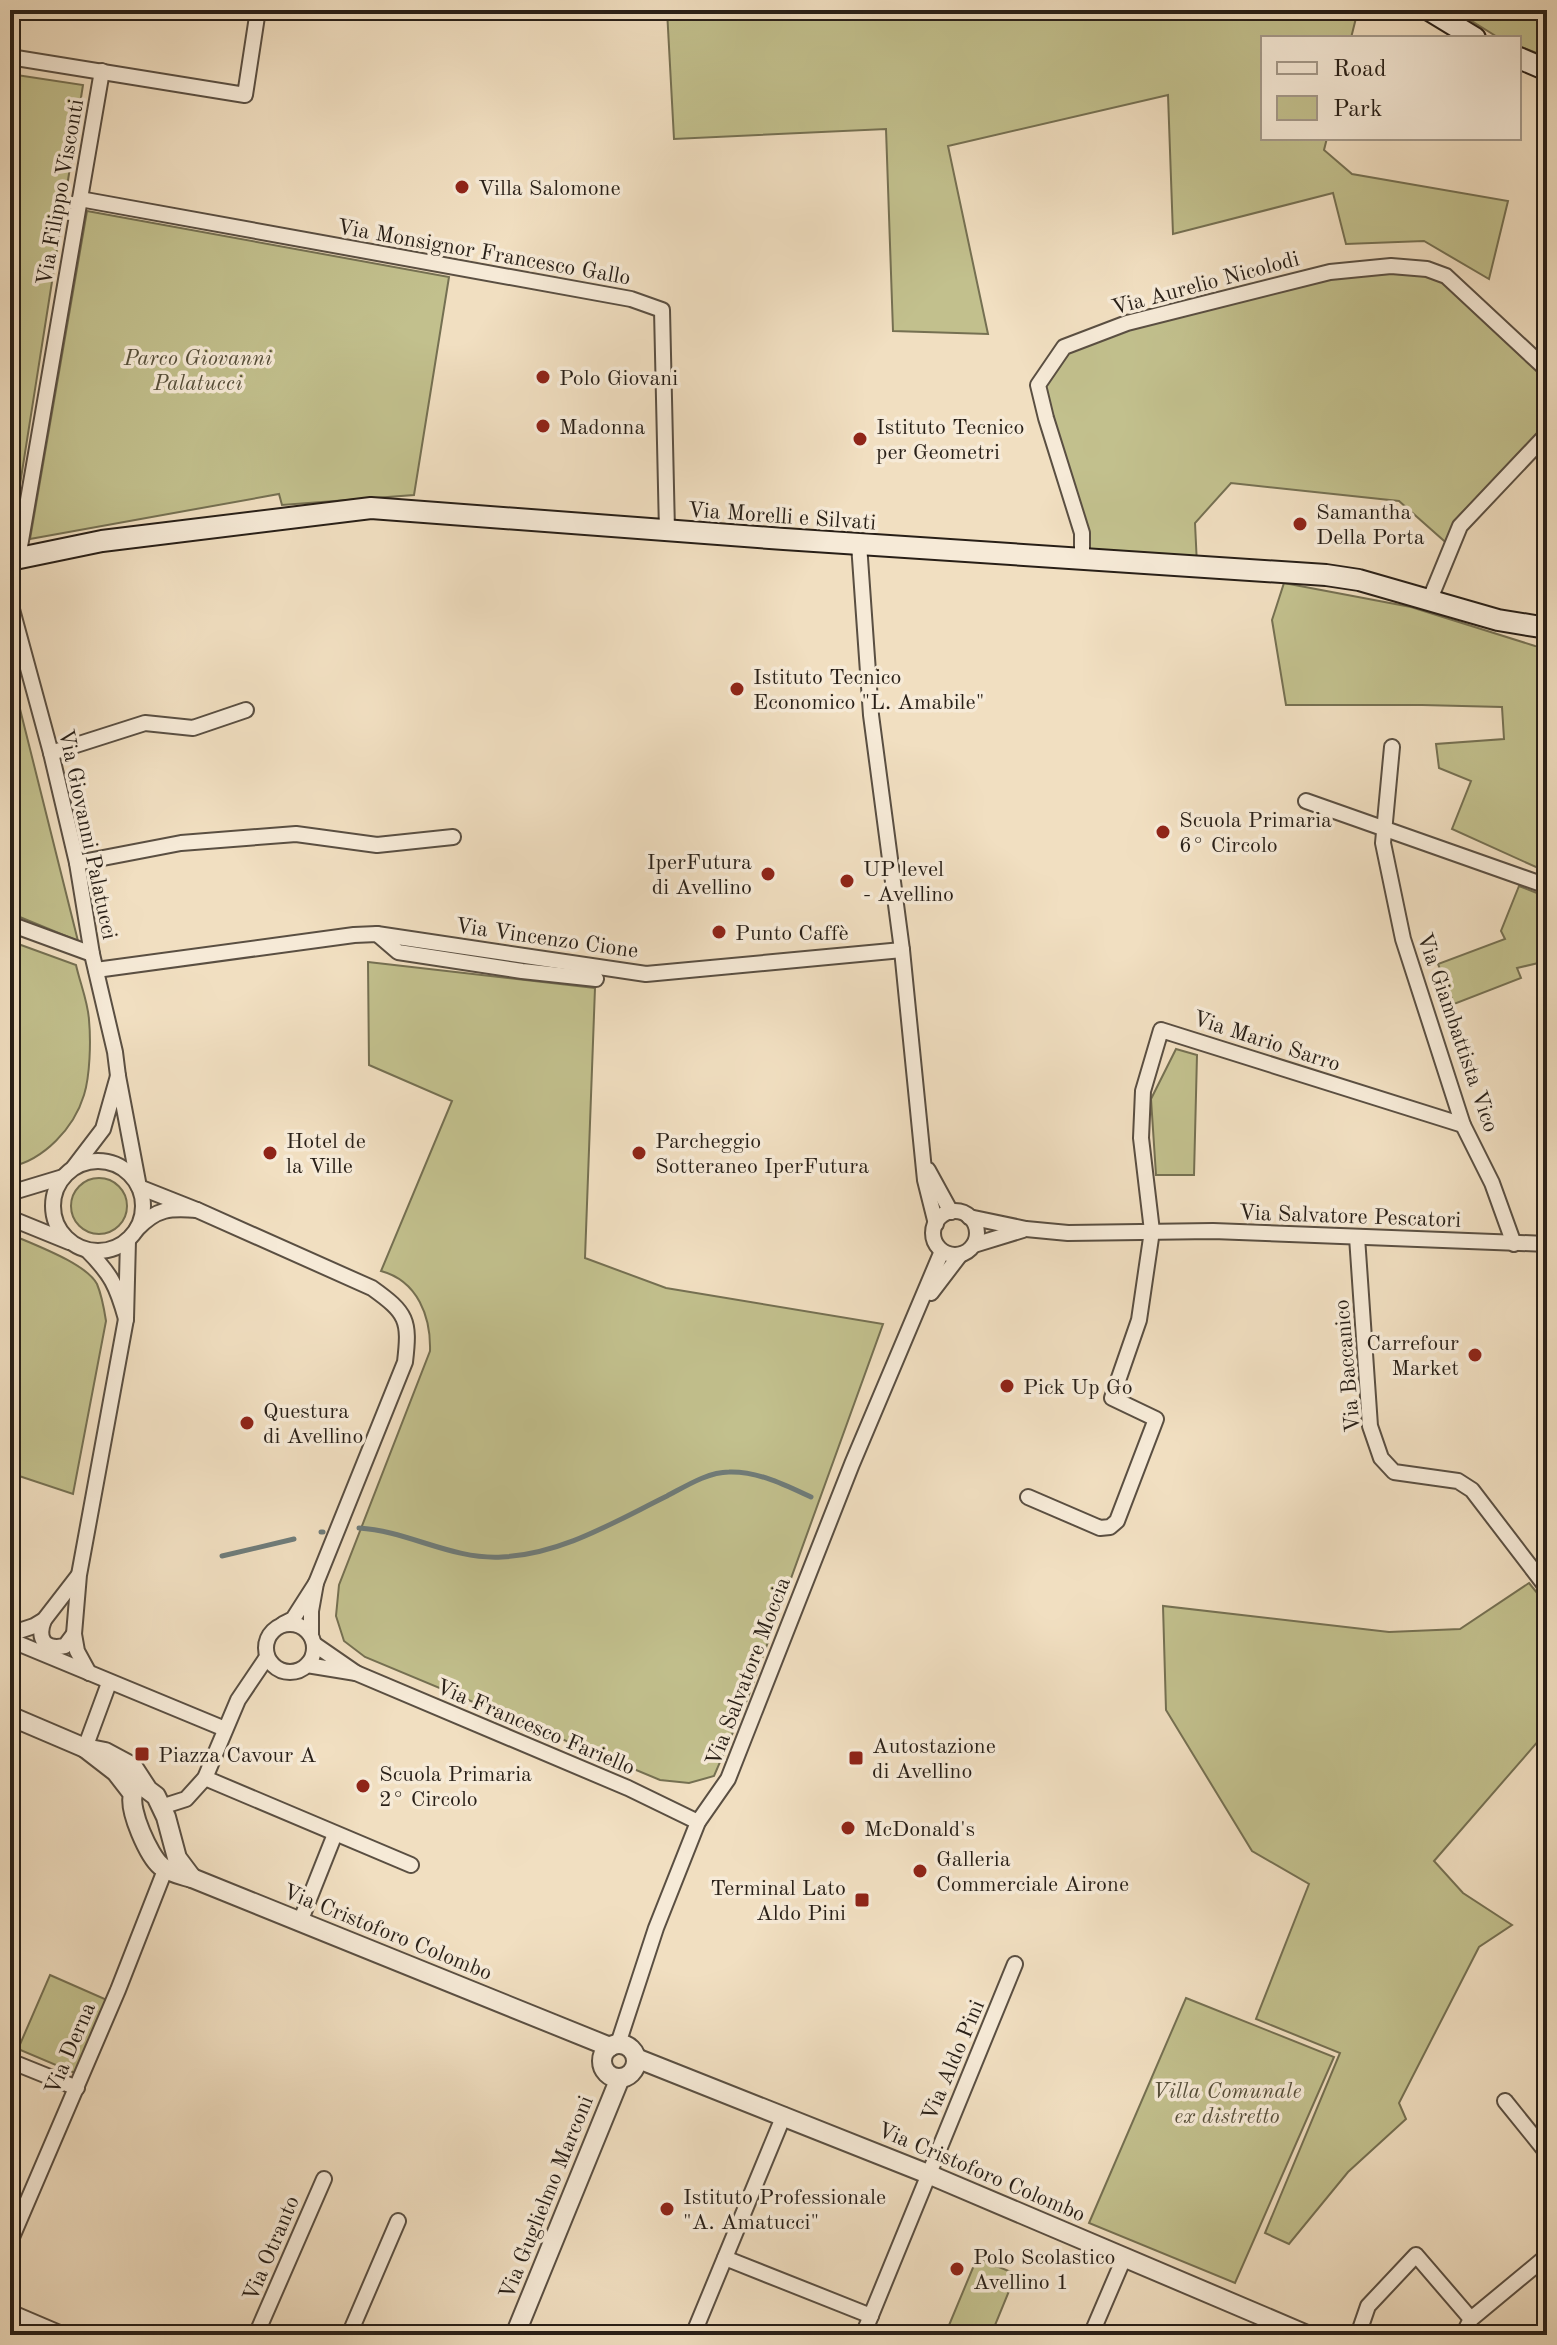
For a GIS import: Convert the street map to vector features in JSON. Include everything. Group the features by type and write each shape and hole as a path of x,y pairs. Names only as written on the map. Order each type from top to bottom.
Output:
{"main road":[{"path":"1429,10 1472,36"},
{"path":"1521,59 1547,70"},
{"name":"Via Morelli e Silvati","path":"14,559 102,541 371,508 1326,575 1359,580 1498,620 1547,628"}],"street":[{"name":"Via Filippo Visconti","path":"10,57 245,95 258,10"},
{"name":"Via Filippo Visconti","path":"14,559 102,71"},
{"name":"Via Monsignor Francesco Gallo","path":"80,199 631,299 662,310 667,531"},
{"name":"Via Aurelio Nicolodi","path":"1082,559 1082,533 1038,385 1064,347 1127,323 1330,272 1391,266 1427,269 1446,276 1547,370"},
{"path":"1430,599 1460,526 1547,434"},
{"path":"859,544 871,715 902,950 925,1180 936,1224 934,1239 942,1251 949,1254 960,1255 974,1245 975,1224 960,1212 951,1212 936,1224"},
{"name":"Via Giovanni Palatucci","path":"10,602 77,863 139,1187"},
{"path":"51,753 145,723 193,728 246,710"},
{"name":"Via Giambattista Vico","path":"1392,747 1383,843 1403,939 1463,1125 1492,1183 1514,1244"},
{"path":"1306,801 1547,886"},
{"path":"77,863 181,843 296,834 377,845 453,837"},
{"path":"10,924 92,954"},
{"name":"Via Vincenzo Cione","path":"377,934 398,952 596,979"},
{"name":"Via Vincenzo Cione","path":"96,970 377,934 646,974 902,950"},
{"name":"Via Mario Sarro","path":"1152,1231 1141,1138 1143,1091 1161,1030 1463,1125"},
{"name":"Via Giovanni Palatucci","path":"69,1172 103,1129 118,1076"},
{"path":"10,1193 89,1162 104,1161 118,1165 131,1175 143,1201 142,1215 133,1234 126,1319 79,1575 74,1634 77,1651 89,1673"},
{"path":"925,1163 951,1212"},
{"path":"69,1172 55,1190 55,1220 62,1234 110,1274 126,1319"},
{"path":"139,1187 372,1288 396,1305 408,1332 405,1362 316,1583 293,1619 270,1633 265,1649 267,1657 285,1672 301,1670 312,1659 311,1611 316,1583"},
{"path":"10,1218 80,1247 101,1251 116,1247 150,1215 175,1208 197,1210"},
{"name":"Via Salvatore Pescatori","path":"969,1217 1026,1229 1068,1233 1213,1231 1547,1244"},
{"name":"Via Salvatore Pescatori","path":"974,1245 1026,1229"},
{"path":"1028,1497 1100,1528 1110,1527 1117,1521 1156,1419 1112,1398 1139,1320 1152,1231"},
{"name":"Via Baccanico","path":"1357,1237 1370,1426 1381,1458 1394,1472 1458,1481 1472,1490 1547,1588"},
{"name":"Via Salvatore Moccia","path":"614,2046 698,1822 728,1779 835,1505 942,1251"},
{"name":"Via Salvatore Moccia","path":"916,1312 960,1255"},
{"path":"74,1634 65,1646 57,1648 48,1644 40,1632 44,1620 79,1575"},
{"path":"10,1637 44,1620"},
{"path":"283,1624 299,1626 313,1640"},
{"path":"10,1637 109,1683 225,1729"},
{"name":"Via Francesco Fariello","path":"313,1640 356,1673"},
{"path":"143,1834 157,1831 164,1816 186,1799 205,1778 238,1700 267,1657"},
{"name":"Via Francesco Fariello","path":"307,1665 356,1673 628,1788 698,1822"},
{"path":"85,1748 109,1683"},
{"path":"10,1716 85,1748 105,1752 133,1767 141,1792"},
{"path":"205,1778 411,1865"},
{"path":"141,1792 156,1796 177,1858 192,1878"},
{"path":"141,1792 131,1802 153,1859 165,1870"},
{"path":"300,1922 335,1834"},
{"name":"Via Cristoforo Colombo","path":"165,1870 192,1878 614,2046"},
{"name":"Via Derna","path":"10,2242 118,1990 165,1870"},
{"name":"Via Aldo Pini","path":"863,2335 1015,1964"},
{"path":"614,2046 630,2048 636,2058 633,2071 620,2078 605,2069 603,2056 614,2046"},
{"name":"Via Cristoforo Colombo","path":"636,2058 928,2174 1307,2335"},
{"path":"10,2061 77,2088"},
{"name":"Via Guglielmo Marconi","path":"515,2335 620,2078"},
{"path":"1505,2101 1547,2153"},
{"path":"693,2335 784,2115"},
{"name":"Via Otranto","path":"256,2335 324,2179"},
{"path":"349,2335 398,2221"},
{"path":"1358,2335 1368,2306 1416,2255 1471,2319"},
{"path":"1463,2335 1471,2319 1547,2256"},
{"path":"725,2258 871,2316"},
{"path":"1091,2335 1124,2258"},
{"path":"10,2312 64,2335"}],"green space":[{"path":"667,10 1358,10 1352,36 1261,36 1261,140 1326,140 1324,150 1352,174 1508,201 1489,279 1424,241 1346,244 1333,193 1173,234 1168,95 948,146 988,334 893,331 886,129 674,139"},
{"path":"1454,10 1547,10 1547,57 1521,47 1521,36 1496,36"},
{"path":"10,74 83,85 10,548"},
{"name":"Parco Giovanni Palatucci","path":"87,211 449,277 414,495 282,505 279,494 30,539"},
{"path":"1427,269 1547,370 1547,434 1451,547 1399,501 1231,483 1195,523 1197,565 1082,559 1038,385 1064,347 1330,272"},
{"path":"1284,583 1411,607 1535,646 1547,647 1547,872 1452,829 1471,781 1439,768 1436,744 1504,739 1502,707 1286,705 1272,620"},
{"path":"10,669 78,941 10,913"},
{"path":"1519,886 1547,897 1547,961 1517,968 1521,978 1454,1004 1438,964 1505,939 1501,931"},
{"path":"10,941 76,965 87,1006 90,1038 86,1087 73,1119 46,1150 10,1167"},
{"path":"368,962 595,988 585,1258 666,1288 883,1324 747,1700 714,1776 689,1783 660,1780 365,1657 344,1641 336,1616 339,1585 430,1351 428,1326 420,1302 404,1283 381,1271 452,1101 369,1065"},
{"path":"1176,1049 1197,1055 1194,1175 1156,1175 1151,1099"},
{"path":"99,1178 119,1186 127,1206 119,1226 99,1234 79,1226 71,1206 79,1186"},
{"path":"10,1234 82,1269 97,1284 102,1298 106,1321 73,1494 10,1473"},
{"path":"1529,1583 1547,1605 1547,1731 1434,1861 1463,1893 1512,1925 1479,1947 1399,2103 1406,2119 1348,2172 1289,2244 1265,2233 1340,2053 1256,2019 1309,1884 1252,1851 1166,1710 1163,1606 1389,1632 1460,1629"},
{"path":"50,1975 107,2000 77,2074 18,2049"},
{"name":"Villa Comunale ex distretto","path":"1186,1998 1334,2057 1235,2283 1089,2223"},
{"path":"977,2258 1016,2274 991,2335 958,2335 947,2330"}],"waterway":[{"path":"359,1528 395,1534 465,1554 502,1557 524,1555 567,1543 713,1474 740,1472 761,1476 811,1497"},
{"path":"222,1556 294,1539"}],"place":[{"name":"Villa Salomone","path":"462,187"},
{"name":"Polo Giovani","path":"543,377"},
{"name":"Madonna","path":"543,426"},
{"name":"Istituto Tecnico per Geometri","path":"860,439"},
{"name":"Samantha Della Porta","path":"1300,524"},
{"name":"Istituto Tecnico Economico \"L. Amabile\"","path":"737,689"},
{"name":"Scuola Primaria 6° Circolo","path":"1163,832"},
{"name":"IperFutura di Avellino","path":"768,874"},
{"name":"UP level - Avellino","path":"847,881"},
{"name":"Punto Caffè","path":"719,932"},
{"name":"Hotel de la Ville","path":"270,1153"},
{"name":"Parcheggio Sotteraneo IperFutura","path":"639,1153"},
{"name":"Carrefour Market","path":"1475,1355"},
{"name":"Pick Up Go","path":"1007,1386"},
{"name":"Questura di Avellino","path":"247,1423"},
{"name":"Piazza Cavour A","path":"142,1754"},
{"name":"Autostazione di Avellino","path":"856,1758"},
{"name":"Scuola Primaria 2° Circolo","path":"363,1786"},
{"name":"McDonald's","path":"848,1828"},
{"name":"Galleria Commerciale Airone","path":"920,1871"},
{"name":"Terminal Lato Aldo Pini","path":"862,1900"},
{"name":"Istituto Professionale \"A. Amatucci\"","path":"667,2209"},
{"name":"Polo Scolastico Avellino 1","path":"957,2269"}]}
